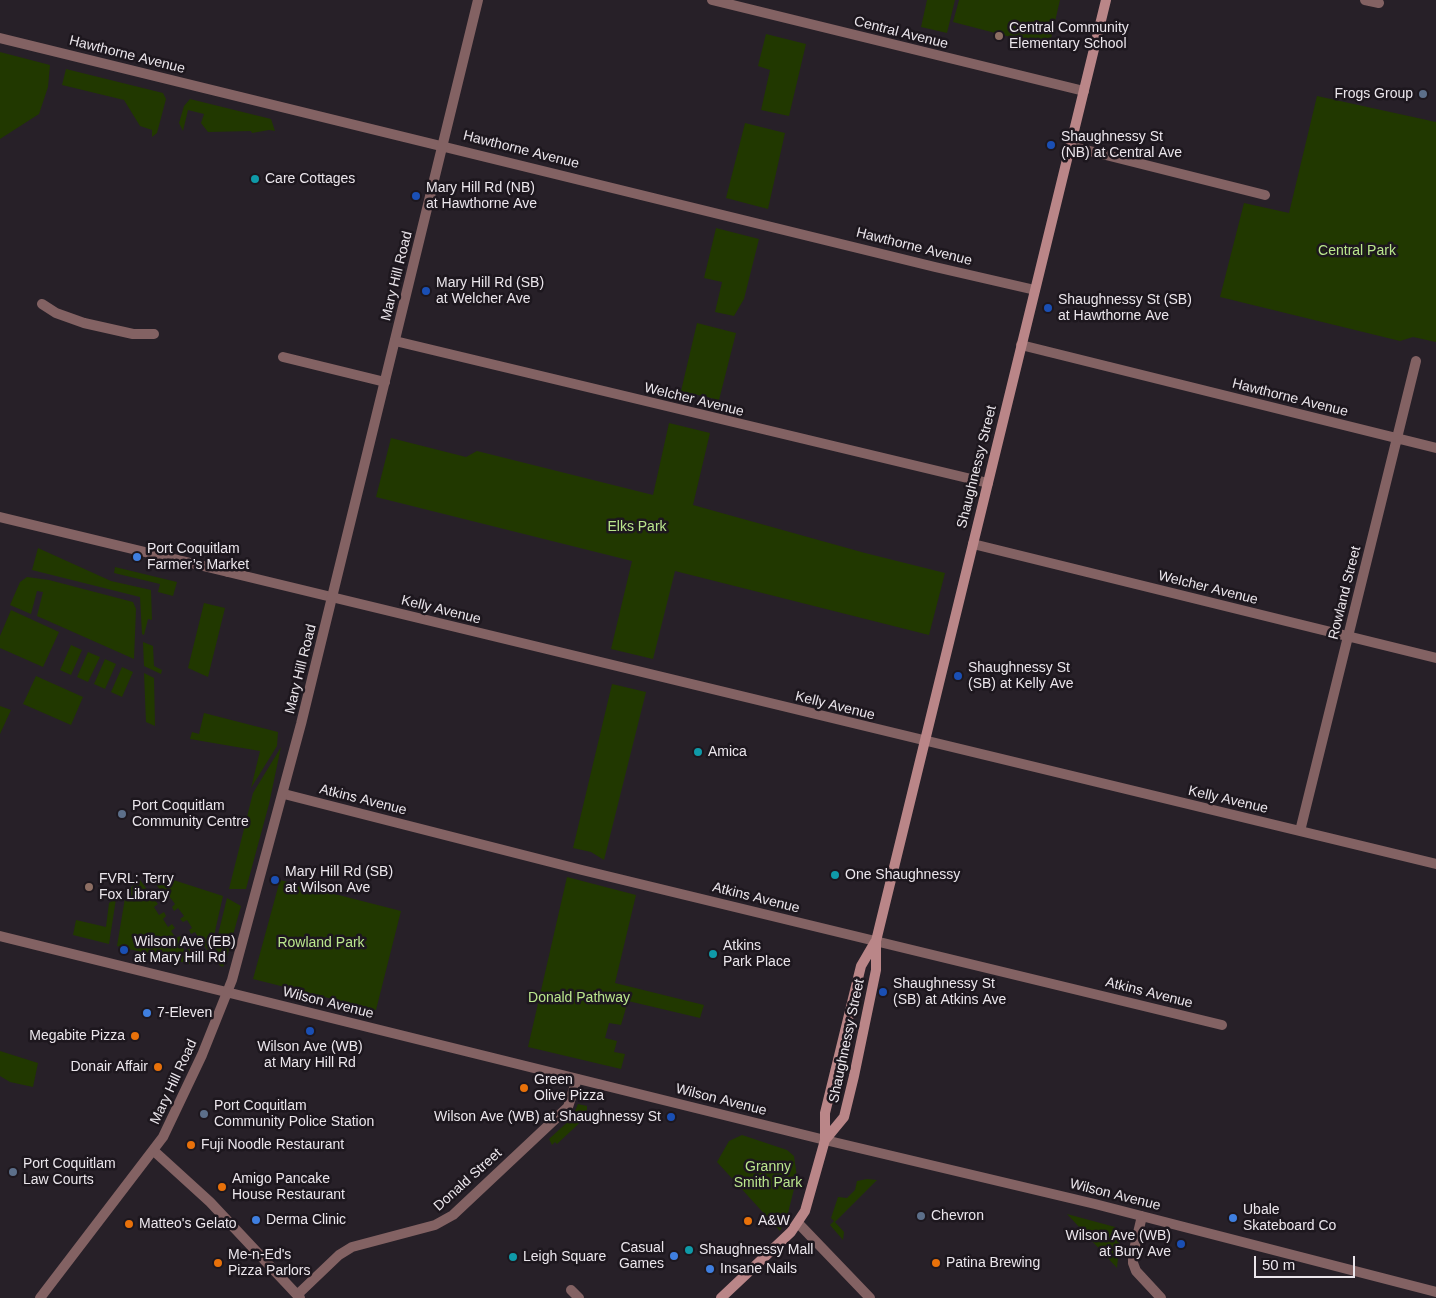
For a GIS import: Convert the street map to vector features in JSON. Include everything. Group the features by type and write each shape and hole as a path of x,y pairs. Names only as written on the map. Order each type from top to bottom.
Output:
{"main road":[{"name":"Shaughnessy Street","path":"825,1140 844,1117 846,1109 876,970 876,941 1106,0"},
{"name":"Shaughnessy Street","path":"721,1298 798,1223 809,1197 825,1140 825,1113 861,966 876,941"}],"street":[{"name":"Mary Hill Road","path":"40,1298 154,1152 170,1125 193,1076 228,992 284,794 478,0"},
{"name":"Central Avenue","path":"712,0 1084,91"},
{"path":"1365,0 1379,4"},
{"name":"Hawthorne Avenue","path":"0,38 935,268 1035,290"},
{"path":"1070,146 1265,196"},
{"path":"42,304 56,313 84,323 133,334 154,334"},
{"name":"Welcher Avenue","path":"395,341 988,484"},
{"name":"Hawthorne Avenue","path":"1021,345 1436,448"},
{"path":"283,358 385,382"},
{"name":"Rowland Street","path":"1300,832 1416,362"},
{"name":"Kelly Avenue","path":"0,517 924,742 1436,864"},
{"name":"Welcher Avenue","path":"973,544 1436,658"},
{"name":"Atkins Avenue","path":"284,794 1222,1025"},
{"name":"Wilson Avenue","path":"0,936 825,1140 1142,1216 1436,1292"},
{"name":"Donald Street","path":"298,1296 344,1251 361,1244 435,1226 453,1215 568,1107 577,1079"},
{"path":"154,1152 210,1202 298,1296"},
{"path":"1142,1216 1133,1254 1133,1263 1136,1271 1161,1298"},
{"path":"798,1223 870,1298"},
{"path":"571,1290 579,1298"}],"green space":[{"path":"927,0 955,0 947,33 921,27"},
{"path":"959,0 1060,0 1049,47 953,22"},
{"path":"766,34 806,44 789,116 761,110 770,70 758,66"},
{"path":"0,52 50,65 48,87 39,114 0,139"},
{"path":"66,69 163,93 166,99 157,133 152,137 152,130 140,126 124,100 62,85"},
{"name":"Central Park","path":"1317,96 1436,122 1436,342 1413,337 1400,341 1220,297 1244,203 1289,213"},
{"path":"190,99 271,119 275,131 269,130 252,133 251,131 208,132 201,123 204,114 188,110 183,131 179,123 184,106"},
{"path":"745,123 785,133 768,209 726,198"},
{"path":"716,228 759,239 744,299 734,316 715,312 722,282 704,278"},
{"path":"697,323 736,333 719,400 681,391"},
{"name":"Elks Park","path":"669,423 710,433 693,505 865,553 945,573 929,635 675,571 653,659 611,649 632,561 376,497 391,438 466,457 477,451 653,495"},
{"path":"38,548 111,581 151,590 152,620 148,619 144,635 142,634 140,597 32,570"},
{"path":"115,567 177,582 173,596 158,592 160,584 114,573"},
{"path":"27,577 49,580 133,602 136,609 134,659 37,616 43,592 37,591 31,614 10,605 20,582"},
{"path":"204,603 225,608 208,677 188,668"},
{"path":"11,610 59,632 43,667 0,648 0,636"},
{"path":"143,642 153,646 154,666 162,670 161,674 144,666"},
{"path":"71,645 82,650 71,675 60,670"},
{"path":"88,652 100,657 88,682 77,677"},
{"path":"105,659 116,664 105,689 94,684"},
{"path":"122,667 133,672 122,697 111,692"},
{"path":"144,673 154,678 155,726 146,722"},
{"path":"36,676 83,697 71,725 23,704"},
{"path":"612,684 646,692 604,860 591,852 573,848"},
{"path":"0,706 11,710 0,734"},
{"path":"204,713 278,732 277,746 251,788 260,751 190,739 192,732 199,734"},
{"path":"281,747 269,804 246,889 229,889 253,793"},
{"path":"158,875 223,896 210,953 203,944 200,946 197,943 200,940 195,932 191,934 189,930 192,928 187,920 183,922 180,919 184,916 178,908 174,911 172,907 175,904 169,896 166,898 150,876"},
{"name":"Donald Pathway","path":"567,877 636,895 615,983 704,1005 700,1018 628,1001 621,1025 609,1023 605,1038 617,1041 614,1052 625,1054 621,1069 528,1047"},
{"path":"140,880 158,904 154,907 159,915 164,912 166,916 163,919 168,927 172,924 175,928 171,931 176,938 180,936 183,940 180,943 185,951 189,948 192,952 188,955 192,962 190,964 117,946 125,898 128,890"},
{"name":"Rowland Park","path":"280,880 401,911 376,1010 253,979"},
{"path":"227,898 241,906 223,967 219,965 220,956 215,947"},
{"path":"116,899 109,944 73,935 76,920 106,927 109,903"},
{"path":"0,1051 38,1063 33,1087 10,1082 0,1076"},
{"path":"578,1104 587,1106 587,1116 557,1144 555,1142 552,1145 549,1139 572,1118"},
{"name":"Granny Smith Park","path":"742,1135 787,1150 794,1156 797,1177 788,1213 780,1231 717,1162 729,1141"},
{"path":"877,1180 835,1222 844,1232 843,1240 830,1225 834,1221 831,1218 838,1197 847,1198 855,1190 857,1181"},
{"path":"1067,1214 1115,1227 1120,1238 1117,1268"}],"place":[{"name":"Central Community Elementary School","path":"999,36"},
{"name":"Frogs Group","path":"1423,94"},
{"name":"Shaughnessy St (NB) at Central Ave","path":"1051,145"},
{"name":"Care Cottages","path":"255,179"},
{"name":"Mary Hill Rd (NB) at Hawthorne Ave","path":"416,196"},
{"name":"Mary Hill Rd (SB) at Welcher Ave","path":"426,291"},
{"name":"Shaughnessy St (SB) at Hawthorne Ave","path":"1048,308"},
{"name":"Port Coquitlam Farmer’s Market","path":"137,557"},
{"name":"Shaughnessy St (SB) at Kelly Ave","path":"958,676"},
{"name":"Amica","path":"698,752"},
{"name":"Port Coquitlam Community Centre","path":"122,814"},
{"name":"One Shaughnessy","path":"835,875"},
{"name":"Mary Hill Rd (SB) at Wilson Ave","path":"275,880"},
{"name":"FVRL: Terry Fox Library","path":"89,887"},
{"name":"Wilson Ave (EB) at Mary Hill Rd","path":"124,950"},
{"name":"Atkins Park Place","path":"713,954"},
{"name":"Shaughnessy St (SB) at Atkins Ave","path":"883,992"},
{"name":"7-Eleven","path":"147,1013"},
{"name":"Wilson Ave (WB) at Mary Hill Rd","path":"310,1031"},
{"name":"Megabite Pizza","path":"135,1036"},
{"name":"Donair Affair","path":"158,1067"},
{"name":"Green Olive Pizza","path":"524,1088"},
{"name":"Port Coquitlam Community Police Station","path":"204,1114"},
{"name":"Wilson Ave (WB) at Shaughnessy St","path":"671,1117"},
{"name":"Fuji Noodle Restaurant","path":"191,1145"},
{"name":"Port Coquitlam Law Courts","path":"13,1172"},
{"name":"Amigo Pancake House Restaurant","path":"222,1187"},
{"name":"Chevron","path":"921,1216"},
{"name":"Ubale Skateboard Co","path":"1233,1218"},
{"name":"Derma Clinic","path":"256,1220"},
{"name":"A&W","path":"748,1221"},
{"name":"Matteo's Gelato","path":"129,1224"},
{"name":"Wilson Ave (WB) at Bury Ave","path":"1181,1244"},
{"name":"Shaughnessy Mall","path":"689,1250"},
{"name":"Casual Games","path":"674,1256"},
{"name":"Leigh Square","path":"513,1257"},
{"name":"Me-n-Ed's Pizza Parlors","path":"218,1263"},
{"name":"Patina Brewing","path":"936,1263"},
{"name":"Insane Nails","path":"710,1269"}]}
